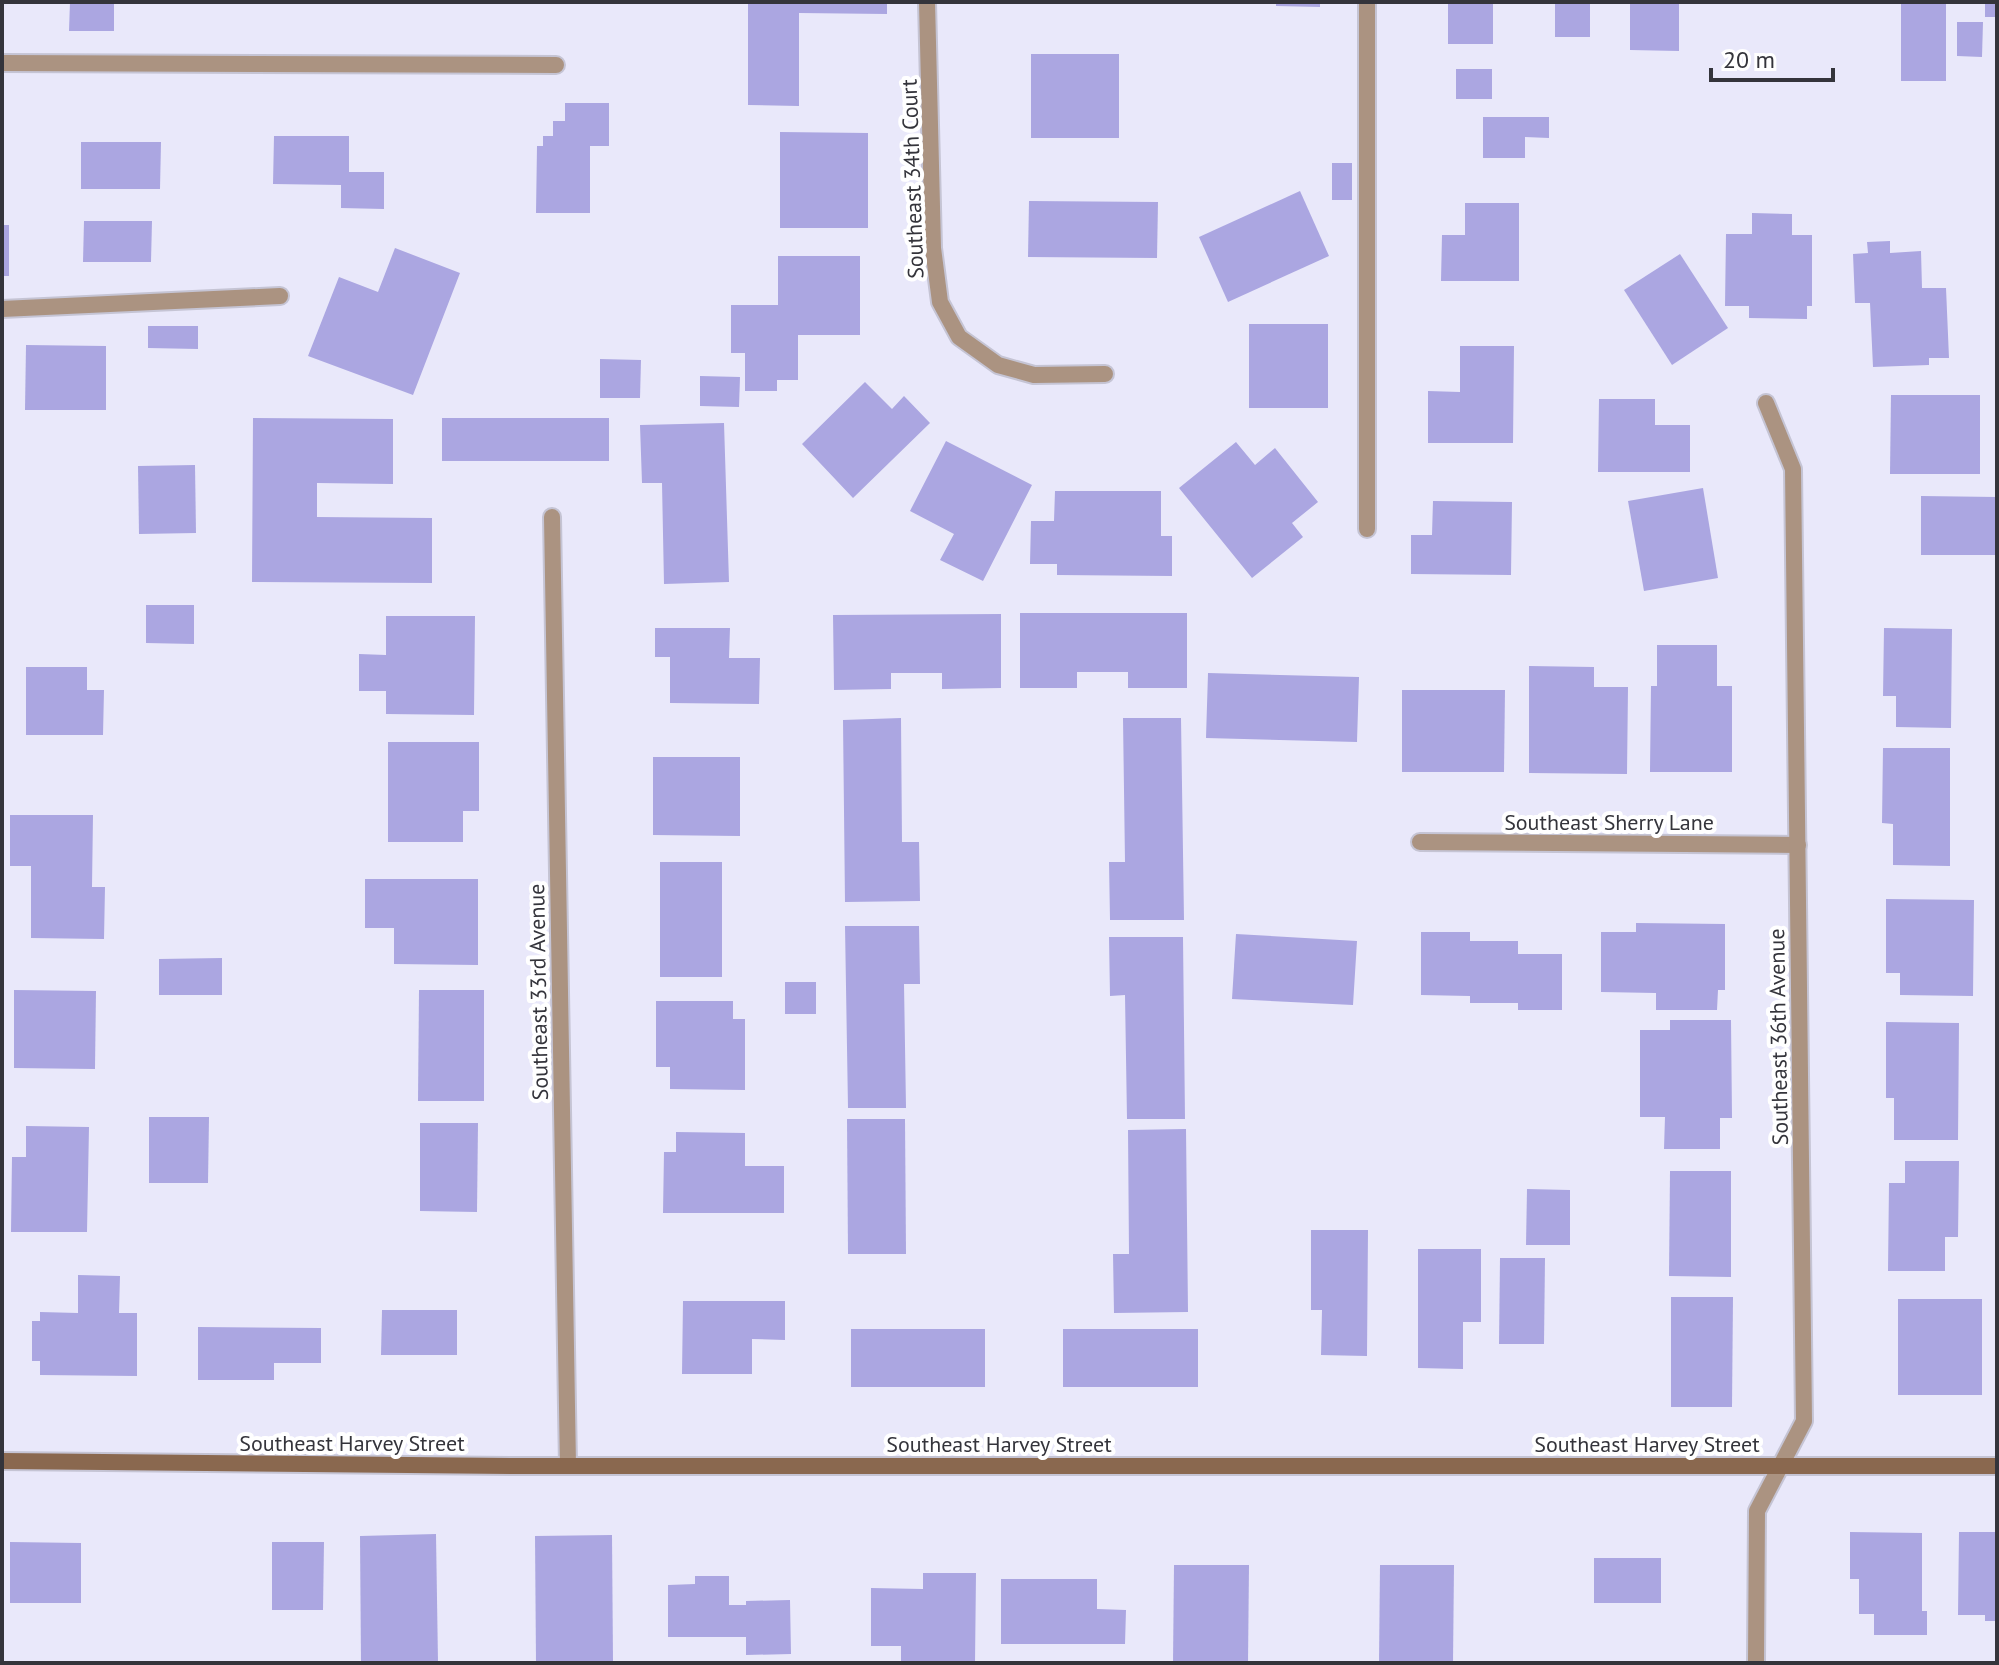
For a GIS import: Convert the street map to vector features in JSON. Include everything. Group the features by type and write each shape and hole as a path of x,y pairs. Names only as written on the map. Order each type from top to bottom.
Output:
{"street":[{"name":"Southeast 34th Court","path":"927,2 933,248 940,302 959,337 998,365 1034,375 1105,374"},
{"path":"1367,2 1367,529"},
{"path":"2,63 556,65"},
{"path":"2,309 280,296"},
{"name":"Southeast 36th Avenue","path":"1756,1663 1757,1511 1804,1421 1793,469 1766,403"},
{"name":"Southeast 33rd Avenue","path":"552,517 568,1466"},
{"name":"Southeast Sherry Lane","path":"1420,842 1798,845"},
{"name":"Southeast Harvey Street","path":"2,1461 568,1466 1997,1466"}],"building":[{"path":"70,2 114,2 114,31 69,31"},
{"path":"748,2 887,2 887,14 799,13 799,106 748,105"},
{"path":"1276,2 1320,2 1320,7 1276,6"},
{"path":"1448,2 1493,2 1493,44 1448,44"},
{"path":"1555,2 1590,2 1590,37 1555,37"},
{"path":"1630,2 1679,2 1679,51 1630,50"},
{"path":"1901,2 1946,2 1946,81 1901,81"},
{"path":"1985,2 1997,2 1997,17 1985,17"},
{"path":"1957,22 1983,22 1982,57 1957,56"},
{"path":"1031,54 1119,54 1119,138 1031,138"},
{"path":"1456,69 1492,69 1492,99 1456,99"},
{"path":"565,103 609,103 609,146 590,146 590,213 536,213 537,146 543,146 543,136 553,136 553,121 565,121"},
{"path":"1483,117 1549,117 1549,138 1525,137 1525,158 1483,158"},
{"path":"780,132 868,133 868,228 780,228"},
{"path":"274,136 349,136 349,172 384,172 384,209 341,208 341,185 273,184"},
{"path":"81,142 161,142 160,189 81,189"},
{"path":"1332,163 1352,163 1352,200 1332,200"},
{"path":"1300,191 1329,256 1228,302 1199,237"},
{"path":"1029,201 1158,202 1157,258 1028,257"},
{"path":"1465,203 1519,203 1519,281 1441,281 1442,235 1465,235"},
{"path":"1752,213 1792,214 1792,235 1812,235 1812,306 1807,306 1807,319 1749,318 1749,306 1725,306 1726,234 1752,234"},
{"path":"84,221 152,221 151,262 83,262"},
{"path":"2,225 9,225 9,276 2,276"},
{"path":"1890,241 1890,253 1921,251 1922,288 1946,288 1949,358 1929,358 1929,365 1873,367 1870,303 1855,303 1853,254 1868,253 1867,242"},
{"path":"395,248 460,273 413,395 308,356 339,277 378,292"},
{"path":"1680,254 1728,328 1672,365 1624,290"},
{"path":"778,256 860,256 860,335 798,335 798,380 777,380 777,391 745,391 745,353 731,353 731,305 778,305"},
{"path":"1249,324 1328,324 1328,408 1249,408"},
{"path":"148,326 198,326 198,349 148,348"},
{"path":"26,345 106,346 106,410 25,410"},
{"path":"1460,346 1514,346 1513,443 1428,443 1428,391 1460,392"},
{"path":"600,359 641,360 640,398 600,398"},
{"path":"700,376 740,377 739,407 700,406"},
{"path":"865,382 892,409 904,396 930,423 853,498 802,444"},
{"path":"1891,395 1980,395 1980,474 1890,474"},
{"path":"1599,399 1655,399 1655,425 1690,425 1690,472 1598,472"},
{"path":"253,418 393,419 393,484 317,483 317,517 432,518 432,583 252,582"},
{"path":"442,418 609,418 609,461 442,461"},
{"path":"724,423 729,582 664,584 662,483 642,483 640,425"},
{"path":"946,441 1032,485 983,581 940,560 954,534 910,511"},
{"path":"1236,442 1255,465 1275,448 1318,502 1292,523 1303,537 1252,578 1179,488"},
{"path":"195,465 196,533 139,534 138,466"},
{"path":"1703,488 1718,578 1644,591 1628,501"},
{"path":"1055,491 1161,491 1161,536 1172,536 1172,576 1057,575 1057,564 1030,564 1031,521 1054,521"},
{"path":"1921,496 1997,497 1997,555 1921,555"},
{"path":"1433,501 1512,502 1511,575 1411,574 1411,535 1432,535"},
{"path":"146,605 194,605 194,644 146,643"},
{"path":"1020,613 1187,613 1187,688 1128,688 1128,672 1077,672 1077,688 1020,688"},
{"path":"1001,614 1001,688 942,689 942,673 891,673 891,689 834,690 833,615"},
{"path":"386,616 475,616 474,715 386,714 386,691 359,691 359,654 386,655"},
{"path":"655,628 730,628 729,658 760,658 759,704 670,703 670,657 655,657"},
{"path":"1884,628 1952,629 1951,728 1896,727 1896,696 1883,696"},
{"path":"1657,645 1717,645 1717,686 1732,686 1732,772 1650,772 1651,686 1657,686"},
{"path":"1529,666 1594,667 1594,687 1628,687 1627,774 1529,773"},
{"path":"26,667 87,667 87,690 104,690 103,735 26,735"},
{"path":"1208,673 1359,677 1357,742 1206,738"},
{"path":"1402,690 1505,690 1504,772 1402,772"},
{"path":"901,718 902,842 919,842 920,901 845,902 843,720"},
{"path":"1123,718 1181,718 1184,920 1110,920 1109,862 1125,862"},
{"path":"388,742 479,742 479,811 463,811 463,842 388,842"},
{"path":"1883,748 1950,748 1950,866 1893,865 1893,824 1882,823"},
{"path":"653,757 740,757 740,836 653,835"},
{"path":"10,815 93,815 92,887 105,887 104,939 31,938 31,866 10,866"},
{"path":"660,862 722,862 722,977 660,977"},
{"path":"365,879 478,879 478,965 394,964 394,928 365,928"},
{"path":"1886,899 1974,900 1973,996 1900,995 1900,973 1886,973"},
{"path":"1636,923 1725,924 1725,990 1718,990 1717,1010 1656,1010 1656,993 1601,992 1601,932 1636,932"},
{"path":"845,926 919,926 920,984 904,984 906,1108 848,1108"},
{"path":"1421,932 1470,932 1470,941 1518,941 1518,954 1562,954 1562,1010 1518,1010 1518,1003 1470,1003 1470,996 1421,995"},
{"path":"1236,934 1357,941 1353,1005 1232,999"},
{"path":"1109,937 1183,937 1185,1119 1127,1119 1125,995 1110,996"},
{"path":"222,958 222,995 159,995 159,959"},
{"path":"785,982 816,982 816,1014 785,1014"},
{"path":"14,990 96,991 95,1069 14,1068"},
{"path":"419,990 484,990 484,1101 418,1101"},
{"path":"656,1001 733,1001 733,1019 745,1019 745,1090 670,1089 670,1067 656,1067"},
{"path":"1670,1020 1731,1020 1732,1118 1720,1118 1720,1149 1664,1149 1665,1117 1640,1117 1640,1030 1670,1030"},
{"path":"1886,1022 1959,1023 1958,1140 1894,1140 1894,1098 1886,1098"},
{"path":"149,1117 209,1117 208,1183 149,1183"},
{"path":"847,1119 905,1119 906,1254 848,1254"},
{"path":"420,1123 478,1123 477,1212 420,1211"},
{"path":"26,1126 89,1127 87,1232 11,1232 12,1157 26,1157"},
{"path":"1186,1129 1188,1312 1114,1313 1113,1254 1129,1254 1128,1130"},
{"path":"676,1132 745,1133 745,1166 784,1166 784,1213 663,1213 664,1152 676,1152"},
{"path":"1905,1161 1959,1161 1958,1237 1945,1237 1945,1271 1888,1271 1889,1183 1905,1183"},
{"path":"1670,1171 1731,1171 1731,1277 1669,1276"},
{"path":"1527,1189 1570,1190 1570,1245 1526,1245"},
{"path":"1311,1230 1368,1230 1367,1356 1321,1355 1322,1310 1311,1310"},
{"path":"1418,1249 1481,1249 1481,1322 1463,1322 1463,1369 1418,1368"},
{"path":"1500,1258 1545,1258 1544,1344 1499,1344"},
{"path":"78,1275 120,1276 119,1313 137,1313 137,1376 40,1375 40,1361 32,1361 32,1321 40,1321 40,1312 78,1313"},
{"path":"1671,1297 1733,1297 1732,1407 1671,1407"},
{"path":"1898,1299 1982,1299 1982,1395 1898,1395"},
{"path":"683,1301 785,1301 785,1340 752,1339 752,1374 682,1374"},
{"path":"382,1310 457,1310 457,1355 381,1355"},
{"path":"198,1327 321,1328 321,1363 274,1363 274,1380 198,1380"},
{"path":"851,1329 985,1329 985,1387 851,1387"},
{"path":"1063,1329 1198,1329 1198,1387 1063,1387"},
{"path":"1850,1532 1922,1533 1922,1611 1927,1611 1927,1635 1874,1635 1874,1614 1859,1614 1859,1579 1850,1579"},
{"path":"1959,1532 1997,1532 1997,1621 1985,1621 1985,1615 1958,1615"},
{"path":"436,1534 438,1663 361,1663 360,1536"},
{"path":"612,1535 613,1663 536,1663 535,1536"},
{"path":"10,1542 81,1543 81,1603 10,1603"},
{"path":"272,1542 324,1542 323,1610 272,1610"},
{"path":"1594,1558 1661,1558 1661,1603 1594,1603"},
{"path":"1174,1565 1249,1565 1248,1663 1173,1663"},
{"path":"1380,1565 1454,1565 1453,1663 1379,1663"},
{"path":"923,1573 976,1573 975,1663 901,1663 901,1646 871,1646 871,1588 923,1589"},
{"path":"695,1576 729,1576 729,1605 746,1605 746,1601 790,1600 791,1654 746,1655 746,1637 668,1637 668,1585 695,1584"},
{"path":"1001,1579 1097,1579 1097,1609 1126,1610 1125,1644 1001,1644"}]}
